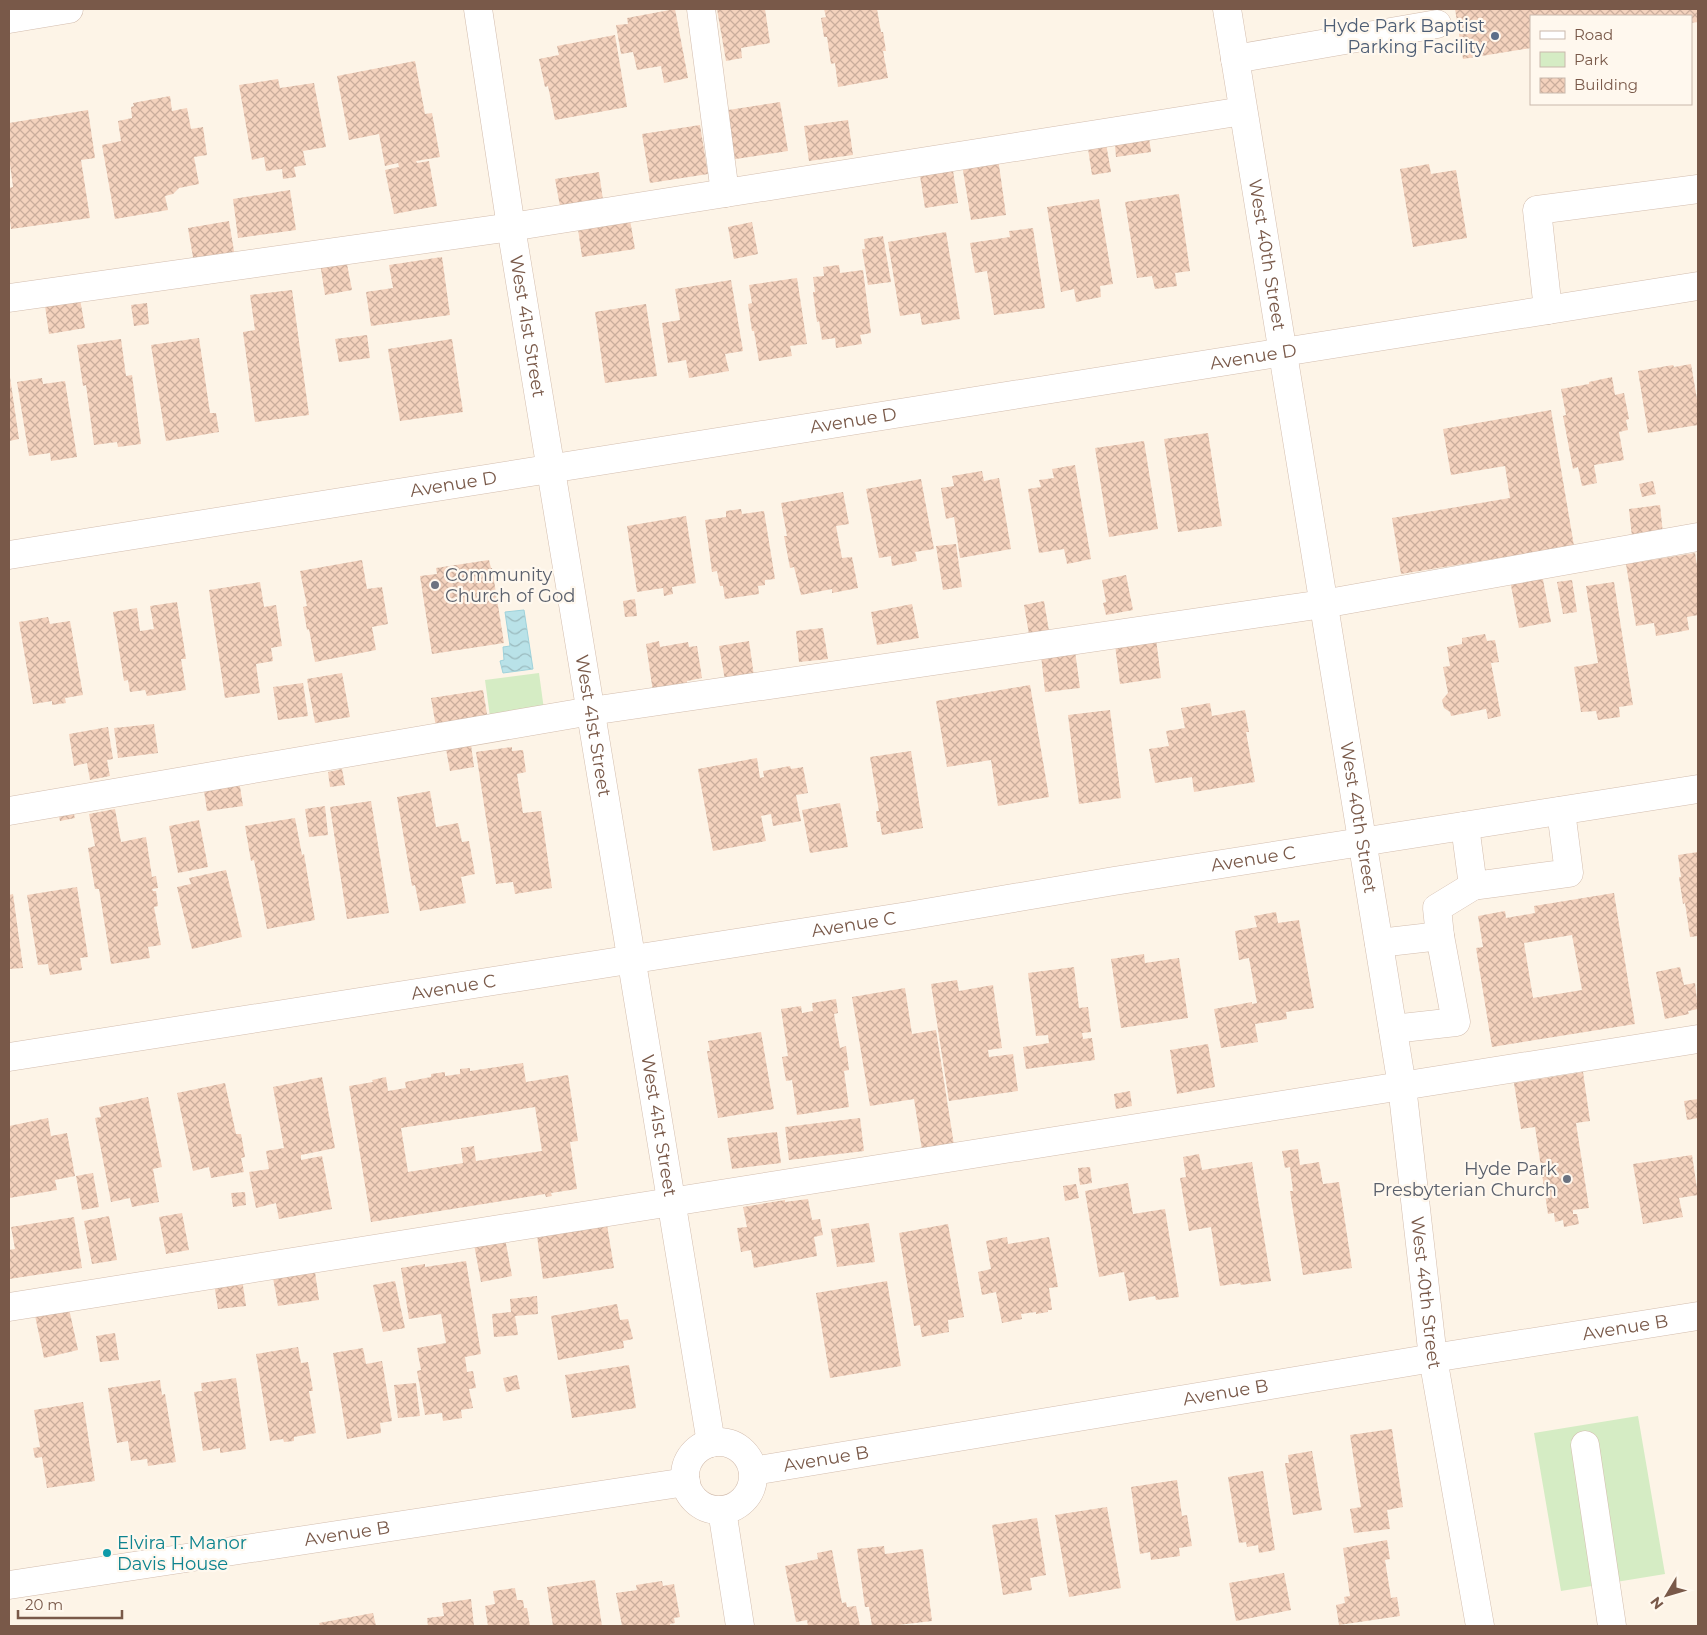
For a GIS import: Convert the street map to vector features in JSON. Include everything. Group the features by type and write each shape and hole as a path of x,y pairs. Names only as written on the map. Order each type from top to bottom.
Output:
{"street":[{"path":"9,19 69,9"},
{"name":"West 41st Street","path":"478,9 511,227 711,1443"},
{"path":"701,9 725,193"},
{"name":"West 40th Street","path":"1227,9 1402,1086 1433,1358 1480,1626"},
{"path":"1235,59 1437,24"},
{"path":"9,298 511,227 1243,111"},
{"path":"1548,310 1537,210 1698,189"},
{"name":"Avenue D","path":"9,555 1698,286"},
{"path":"9,811 591,711 1323,604 1698,537"},
{"name":"Avenue C","path":"9,1057 908,916 1698,789"},
{"path":"1393,1029 1456,1022 1440,936 1438,908 1473,886 1569,873 1561,811"},
{"path":"1465,826 1473,886"},
{"path":"1379,943 1440,936"},
{"path":"9,1307 1698,1039"},
{"name":"Avenue B","path":"753,1471 1698,1316"},
{"path":"722,1442 732,1445 749,1460 753,1471 749,1493 737,1505 722,1510 712,1510 694,1500 686,1482 688,1462 693,1454 701,1447 711,1443 722,1442"},
{"path":"1585,1446 1612,1626"},
{"name":"Avenue B","path":"9,1585 686,1482"},
{"path":"722,1510 740,1626"}],"green space":[{"path":"539,673 545,717 491,724 485,680"},
{"path":"1638,1416 1665,1574 1561,1591 1534,1433"}],"water":[{"path":"524,610 533,669 503,673 500,661 504,660 503,647 510,646 505,612"}],"building":[{"path":"675,9 688,78 664,83 661,66 637,70 633,52 621,54 616,25 628,24 627,18"},
{"path":"717,9 765,9 770,43 741,48 742,58 726,61"},
{"path":"824,9 877,9 881,32 883,32 886,51 883,51 888,78 838,87 835,63 831,64 827,37 824,37 821,18 826,17"},
{"name":"Hyde Park Baptist Parking Facility","path":"1455,9 1698,9 1698,22 1692,23 1692,15 1530,15 1530,48 1463,59"},
{"path":"615,35 627,107 555,120 548,86 545,87 539,59 559,55 557,46"},
{"path":"415,61 425,114 432,113 440,157 416,161 417,163 429,161 437,206 394,214 385,170 399,167 398,163 385,166 379,134 349,140 337,76"},
{"path":"278,79 280,88 314,83 326,147 303,151 306,165 294,167 296,177 283,179 282,169 266,171 264,157 252,160 239,85"},
{"path":"170,96 172,111 187,108 191,129 203,127 207,155 194,157 199,184 179,188 173,194 165,196 168,210 115,219 102,145 121,141 118,121 132,118 131,107 134,106 133,103"},
{"path":"780,102 788,151 729,160 722,111"},
{"path":"88,110 95,158 81,160 90,218 11,229 9,188 13,187 9,157 9,123"},
{"path":"848,120 853,155 809,161 804,126"},
{"path":"700,125 708,174 650,183 642,134"},
{"path":"1148,130 1151,152 1116,157 1114,135"},
{"path":"1105,138 1111,172 1092,175 1087,142"},
{"path":"997,151 1006,215 971,220 961,158"},
{"path":"951,158 958,203 925,208 918,163"},
{"path":"1429,164 1431,174 1456,170 1467,238 1413,247 1400,169"},
{"path":"599,172 603,200 560,206 555,179"},
{"path":"290,190 296,230 238,238 233,199"},
{"path":"1179,194 1190,271 1175,273 1177,286 1155,289 1152,276 1137,278 1125,202"},
{"path":"1099,199 1113,284 1100,286 1101,297 1076,302 1074,289 1061,292 1047,207"},
{"path":"629,214 635,249 582,257 577,222"},
{"path":"229,221 235,257 194,263 188,228"},
{"path":"752,222 758,254 734,259 728,227"},
{"path":"1033,228 1045,308 994,315 987,271 975,273 970,243 1010,237 1009,231"},
{"path":"946,232 960,319 922,325 920,313 900,316 888,242"},
{"path":"883,236 891,282 868,285 862,249 865,249 864,239"},
{"path":"442,257 450,315 371,326 366,292 393,288 389,265"},
{"path":"346,259 352,290 325,295 320,263"},
{"path":"839,265 840,273 863,270 871,333 860,335 862,344 836,348 835,338 822,340 819,321 817,322 813,277 824,276 823,267"},
{"path":"797,278 807,344 790,346 792,356 759,361 748,304 752,303 749,285"},
{"path":"731,280 743,351 725,354 729,371 689,378 686,360 668,363 662,323 680,320 675,289"},
{"path":"292,290 309,415 255,422 243,332 255,330 250,295"},
{"path":"79,293 85,328 49,334 44,299"},
{"path":"147,303 149,324 134,326 131,305"},
{"path":"646,304 657,376 605,383 595,312"},
{"path":"367,335 370,358 339,362 335,339"},
{"path":"199,338 210,413 216,413 219,432 166,441 151,345"},
{"path":"121,339 126,376 132,375 141,444 118,447 117,442 94,445 86,385 83,386 77,345"},
{"path":"452,339 463,412 400,421 388,349"},
{"path":"1691,364 1698,405 1698,425 1648,433 1638,371"},
{"path":"1612,377 1615,395 1624,393 1629,419 1626,420 1628,430 1619,432 1624,460 1594,465 1597,483 1582,486 1578,467 1573,469 1563,416 1566,415 1561,389 1589,384 1589,382"},
{"path":"9,378 19,439 9,441"},
{"path":"42,378 43,384 65,381 77,457 51,461 50,453 29,456 17,382"},
{"path":"1551,410 1574,546 1401,574 1392,518 1510,498 1505,466 1451,475 1443,429"},
{"path":"1208,433 1222,526 1178,532 1164,439"},
{"path":"1144,441 1158,529 1109,537 1095,448"},
{"path":"1075,465 1091,559 1067,564 1064,549 1039,553 1028,489 1041,487 1039,480 1054,478 1052,469"},
{"path":"982,471 984,481 999,478 1011,549 960,558 954,517 946,519 941,488 954,486 952,476"},
{"path":"921,479 934,549 915,552 917,561 892,566 891,556 879,558 866,489"},
{"path":"1653,481 1656,494 1642,497 1639,484"},
{"path":"843,492 849,524 836,526 842,558 852,557 858,588 832,593 832,589 801,595 794,567 790,568 784,536 787,536 781,503"},
{"path":"1660,505 1663,534 1632,537 1629,509"},
{"path":"741,509 742,514 764,511 775,579 765,580 765,585 758,586 759,594 725,599 723,586 720,586 717,571 712,572 705,520 726,517 726,511"},
{"path":"686,516 696,583 672,587 673,594 664,596 663,588 637,592 627,526"},
{"path":"956,544 962,587 943,590 936,546"},
{"path":"1695,553 1698,571 1698,615 1687,617 1689,630 1656,636 1654,623 1636,626 1626,564"},
{"path":"362,560 367,589 382,587 388,624 372,627 376,650 315,662 303,607 307,606 300,571"},
{"path":"489,560 492,568 504,643 432,654 420,576 437,574 436,568"},
{"path":"1541,569 1551,622 1519,628 1509,575"},
{"path":"1126,575 1133,610 1106,615 1103,603 1106,602 1102,580"},
{"path":"1572,580 1577,612 1563,614 1557,582"},
{"path":"260,582 264,607 276,605 282,646 271,648 273,661 256,664 260,693 225,698 209,590"},
{"path":"1614,582 1633,705 1619,707 1620,717 1598,720 1596,711 1581,712 1574,667 1598,663 1586,586"},
{"path":"635,599 637,616 625,617 623,601"},
{"path":"1044,601 1049,631 1029,634 1024,605"},
{"path":"177,602 186,659 181,659 186,690 147,696 145,690 130,692 128,680 124,681 113,612 137,608 140,631 154,629 150,606"},
{"path":"912,604 919,638 877,645 871,612"},
{"path":"48,617 50,624 70,621 83,695 65,698 66,703 52,705 52,701 33,704 19,622"},
{"path":"823,628 828,659 799,662 796,631"},
{"path":"1485,634 1487,641 1495,640 1499,662 1491,663 1501,716 1488,719 1486,709 1451,716 1450,712 1444,708 1442,700 1448,693 1443,667 1450,666 1447,647 1462,644 1462,638"},
{"path":"1156,639 1161,678 1120,684 1115,645"},
{"path":"659,641 660,647 688,642 689,647 697,646 702,678 687,681 687,687 653,692 646,644"},
{"path":"749,641 754,676 725,680 719,646"},
{"path":"1075,651 1080,688 1045,692 1041,655"},
{"path":"342,673 350,717 315,723 307,679"},
{"path":"303,683 308,716 278,720 273,687"},
{"path":"1030,685 1049,797 998,806 991,760 947,767 936,701"},
{"path":"483,690 489,726 437,733 431,698"},
{"path":"1210,703 1212,716 1245,710 1249,732 1246,732 1255,782 1194,792 1192,777 1155,783 1149,749 1169,746 1166,731 1185,728 1181,708"},
{"path":"1110,710 1121,798 1079,804 1068,715"},
{"path":"154,724 158,753 118,758 114,728"},
{"path":"108,727 113,759 107,760 110,776 90,780 87,763 74,766 69,734"},
{"path":"471,745 474,767 450,771 446,749"},
{"path":"512,747 512,751 523,750 526,772 517,774 523,813 541,811 552,888 515,894 513,882 496,884 476,752"},
{"path":"911,751 923,828 882,835 880,822 877,822 876,811 879,811 870,757"},
{"path":"757,758 760,778 764,777 763,771 790,766 791,769 803,767 808,793 796,795 801,821 773,826 771,814 761,816 766,841 713,851 698,769"},
{"path":"342,769 345,785 330,787 328,772"},
{"path":"238,774 243,806 207,811 203,784"},
{"path":"430,791 436,827 458,823 462,842 469,841 475,874 461,877 466,903 420,911 415,885 412,886 397,797"},
{"path":"371,801 389,913 347,919 330,807"},
{"path":"840,803 848,847 810,853 802,810"},
{"path":"325,806 328,835 309,837 305,809"},
{"path":"72,808 75,818 60,821 58,811"},
{"path":"115,809 121,842 146,837 152,877 156,876 158,888 152,889 156,891 158,906 154,907 161,945 148,947 150,958 111,964 99,889 95,889 88,848 95,846 89,814"},
{"path":"295,818 302,855 304,854 315,920 267,929 254,860 251,861 245,826"},
{"path":"199,820 208,867 178,873 169,826"},
{"path":"1698,852 1698,936 1690,937 1679,877 1681,877 1678,855"},
{"path":"226,870 242,937 192,949 177,887 191,884 189,878"},
{"path":"77,887 88,957 80,958 82,970 50,975 48,964 38,965 27,895"},
{"path":"1614,893 1635,1024 1492,1047 1476,948 1483,947 1478,916 1505,911 1506,918 1535,913 1534,906","holes":["1572,935 1582,990 1533,998 1524,943"]},
{"path":"13,894 23,968 9,969 9,895"},
{"path":"1276,912 1278,923 1299,920 1314,1008 1286,1012 1287,1019 1255,1024 1258,1042 1221,1048 1214,1009 1252,1002 1252,1004 1257,1003 1249,958 1239,960 1235,931 1257,927 1254,916"},
{"path":"1144,954 1145,963 1179,958 1188,1018 1121,1028 1111,959"},
{"path":"1074,967 1079,1008 1088,1007 1091,1032 1082,1033 1083,1039 1092,1038 1095,1060 1026,1069 1023,1047 1049,1043 1048,1035 1036,1036 1028,973"},
{"path":"1680,967 1684,985 1695,983 1698,1009 1688,1011 1689,1014 1665,1019 1656,972"},
{"path":"957,980 959,991 993,985 1002,1048 988,1050 989,1057 1013,1054 1018,1091 949,1101 931,984"},
{"path":"905,988 912,1034 936,1030 954,1145 922,1150 914,1099 870,1106 852,997"},
{"path":"836,999 838,1013 834,1014 840,1048 846,1046 849,1070 844,1071 849,1107 797,1115 792,1080 786,1081 782,1057 788,1056 781,1009 801,1006 802,1013 813,1011 812,1003"},
{"path":"761,1032 774,1109 718,1118 707,1051 710,1051 708,1041"},
{"path":"1208,1044 1215,1087 1177,1094 1170,1050"},
{"path":"523,1063 526,1082 568,1075 578,1141 570,1142 577,1189 551,1193 552,1196 546,1197 545,1194 371,1222 349,1086 373,1082 372,1080 386,1077 388,1091 406,1088 405,1082 431,1077 431,1074 445,1072 445,1076 460,1074 460,1069 470,1068 470,1071","holes":["535,1107 542,1151 476,1161 474,1146 461,1148 463,1163 408,1172 401,1128"]},
{"name":"Hyde Park Presbyterian Church","path":"1583,1072 1590,1121 1576,1123 1589,1208 1573,1210 1573,1214 1577,1214 1579,1224 1564,1227 1563,1220 1555,1222 1554,1213 1548,1214 1535,1127 1521,1129 1514,1083"},
{"path":"322,1077 335,1148 301,1155 301,1160 322,1156 332,1209 279,1219 276,1203 256,1208 249,1172 269,1169 266,1151 284,1148 273,1087"},
{"path":"225,1083 236,1134 241,1134 245,1157 241,1158 244,1172 211,1178 209,1167 193,1171 177,1093"},
{"path":"1130,1091 1132,1106 1116,1109 1114,1094"},
{"path":"148,1097 162,1167 153,1169 159,1202 132,1207 130,1198 111,1202 95,1118 101,1117 99,1107"},
{"path":"1698,1099 1698,1118 1687,1120 1684,1101"},
{"path":"48,1118 51,1136 67,1133 75,1176 55,1180 57,1190 9,1198 9,1126"},
{"path":"860,1118 864,1151 789,1160 785,1127"},
{"path":"777,1132 781,1163 732,1169 727,1138"},
{"path":"1298,1149 1300,1165 1319,1162 1323,1184 1339,1182 1352,1268 1303,1275 1290,1191 1293,1191 1290,1167 1285,1168 1282,1151"},
{"path":"1199,1154 1202,1170 1252,1162 1271,1281 1220,1286 1211,1227 1189,1231 1180,1178 1186,1177 1183,1157"},
{"path":"1692,1155 1698,1195 1679,1198 1683,1217 1643,1224 1633,1164"},
{"path":"1090,1167 1092,1183 1080,1185 1078,1168"},
{"path":"93,1173 99,1207 82,1210 76,1176"},
{"path":"1128,1183 1133,1214 1165,1209 1179,1297 1156,1300 1155,1296 1129,1301 1124,1272 1099,1277 1085,1191"},
{"path":"1076,1184 1079,1198 1065,1201 1063,1186"},
{"path":"245,1192 246,1205 233,1207 231,1193"},
{"path":"808,1199 812,1220 820,1219 823,1235 814,1237 817,1256 754,1268 751,1250 741,1252 737,1228 747,1227 743,1207 785,1200 785,1202"},
{"path":"182,1213 189,1250 166,1254 159,1217"},
{"path":"109,1216 117,1260 92,1264 84,1221"},
{"path":"74,1217 82,1268 9,1279 9,1250 15,1249 11,1227"},
{"path":"869,1223 875,1262 837,1267 831,1229"},
{"path":"948,1224 964,1317 948,1320 949,1332 922,1337 920,1325 914,1326 899,1233"},
{"path":"607,1225 614,1268 543,1279 537,1236"},
{"path":"504,1233 512,1276 481,1282 473,1239"},
{"path":"1007,1237 1008,1244 1049,1237 1058,1287 1049,1288 1052,1310 1036,1314 1036,1312 1021,1314 1022,1319 1002,1323 996,1292 982,1295 978,1272 991,1269 986,1241"},
{"path":"466,1261 481,1354 465,1357 467,1372 473,1371 476,1388 469,1389 473,1408 461,1410 462,1418 443,1421 442,1413 425,1415 417,1371 421,1370 417,1348 446,1343 441,1314 409,1319 401,1268 425,1264 425,1267"},
{"path":"314,1265 319,1300 278,1306 272,1272"},
{"path":"241,1272 246,1306 218,1309 213,1277"},
{"path":"395,1281 405,1328 383,1332 373,1285"},
{"path":"887,1281 901,1366 830,1378 816,1293"},
{"path":"537,1296 538,1314 515,1316 518,1335 494,1337 492,1314 511,1312 510,1299"},
{"path":"68,1304 78,1350 44,1358 34,1311"},
{"path":"617,1304 620,1320 628,1319 633,1339 623,1341 624,1348 558,1360 551,1316"},
{"path":"115,1333 119,1360 100,1362 96,1336"},
{"path":"298,1347 301,1363 308,1362 313,1391 309,1391 316,1433 294,1437 294,1441 284,1442 283,1439 270,1441 256,1354"},
{"path":"363,1348 366,1364 382,1361 392,1421 380,1423 381,1433 347,1439 333,1353"},
{"path":"629,1365 636,1408 572,1418 565,1375"},
{"path":"517,1375 520,1389 506,1392 503,1378"},
{"path":"236,1378 246,1449 220,1453 220,1448 203,1451 194,1392 202,1391 201,1383"},
{"path":"160,1380 162,1395 165,1394 176,1462 148,1466 147,1459 131,1461 128,1441 117,1443 108,1388"},
{"path":"416,1383 420,1416 398,1418 394,1385"},
{"path":"83,1402 95,1481 47,1488 42,1457 35,1458 33,1448 40,1447 34,1410"},
{"path":"1392,1429 1403,1507 1387,1510 1390,1529 1354,1533 1350,1509 1361,1507 1350,1435"},
{"path":"1312,1451 1322,1510 1293,1515 1285,1463 1289,1463 1288,1455"},
{"path":"1263,1471 1275,1550 1259,1553 1258,1545 1247,1547 1246,1542 1239,1543 1228,1477"},
{"path":"1177,1480 1182,1516 1187,1515 1192,1546 1179,1548 1180,1556 1151,1560 1150,1552 1140,1554 1131,1487"},
{"path":"1107,1507 1121,1588 1069,1597 1055,1515"},
{"path":"1037,1518 1046,1575 1030,1578 1032,1590 1003,1595 992,1525"},
{"path":"1387,1540 1390,1559 1385,1560 1391,1598 1397,1597 1400,1616 1339,1625 1336,1605 1345,1603 1344,1597 1350,1596 1343,1548"},
{"path":"884,1546 885,1554 923,1549 932,1621 872,1626 869,1607 865,1607 857,1549"},
{"path":"832,1550 842,1603 846,1602 847,1607 856,1606 860,1626 808,1626 807,1620 796,1622 785,1566 818,1559 817,1553"},
{"path":"1284,1573 1291,1610 1236,1621 1229,1583"},
{"path":"595,1580 602,1626 553,1626 547,1587"},
{"path":"662,1581 663,1586 674,1584 680,1617 674,1618 675,1623 670,1624 670,1626 622,1626 616,1593 637,1590 636,1585"},
{"path":"515,1588 517,1600 523,1600 524,1608 527,1608 530,1626 488,1626 485,1606 495,1604 493,1591"},
{"path":"471,1599 474,1626 428,1626 427,1618 444,1616 442,1603"},
{"path":"373,1613 376,1626 320,1626 319,1623"}],"place":[{"name":"Hyde Park Baptist Parking Facility","path":"1495,36"},
{"name":"Community Church of God","path":"435,585"},
{"name":"Hyde Park Presbyterian Church","path":"1567,1179"},
{"name":"Elvira T. Manor Davis House","path":"107,1553"}]}
